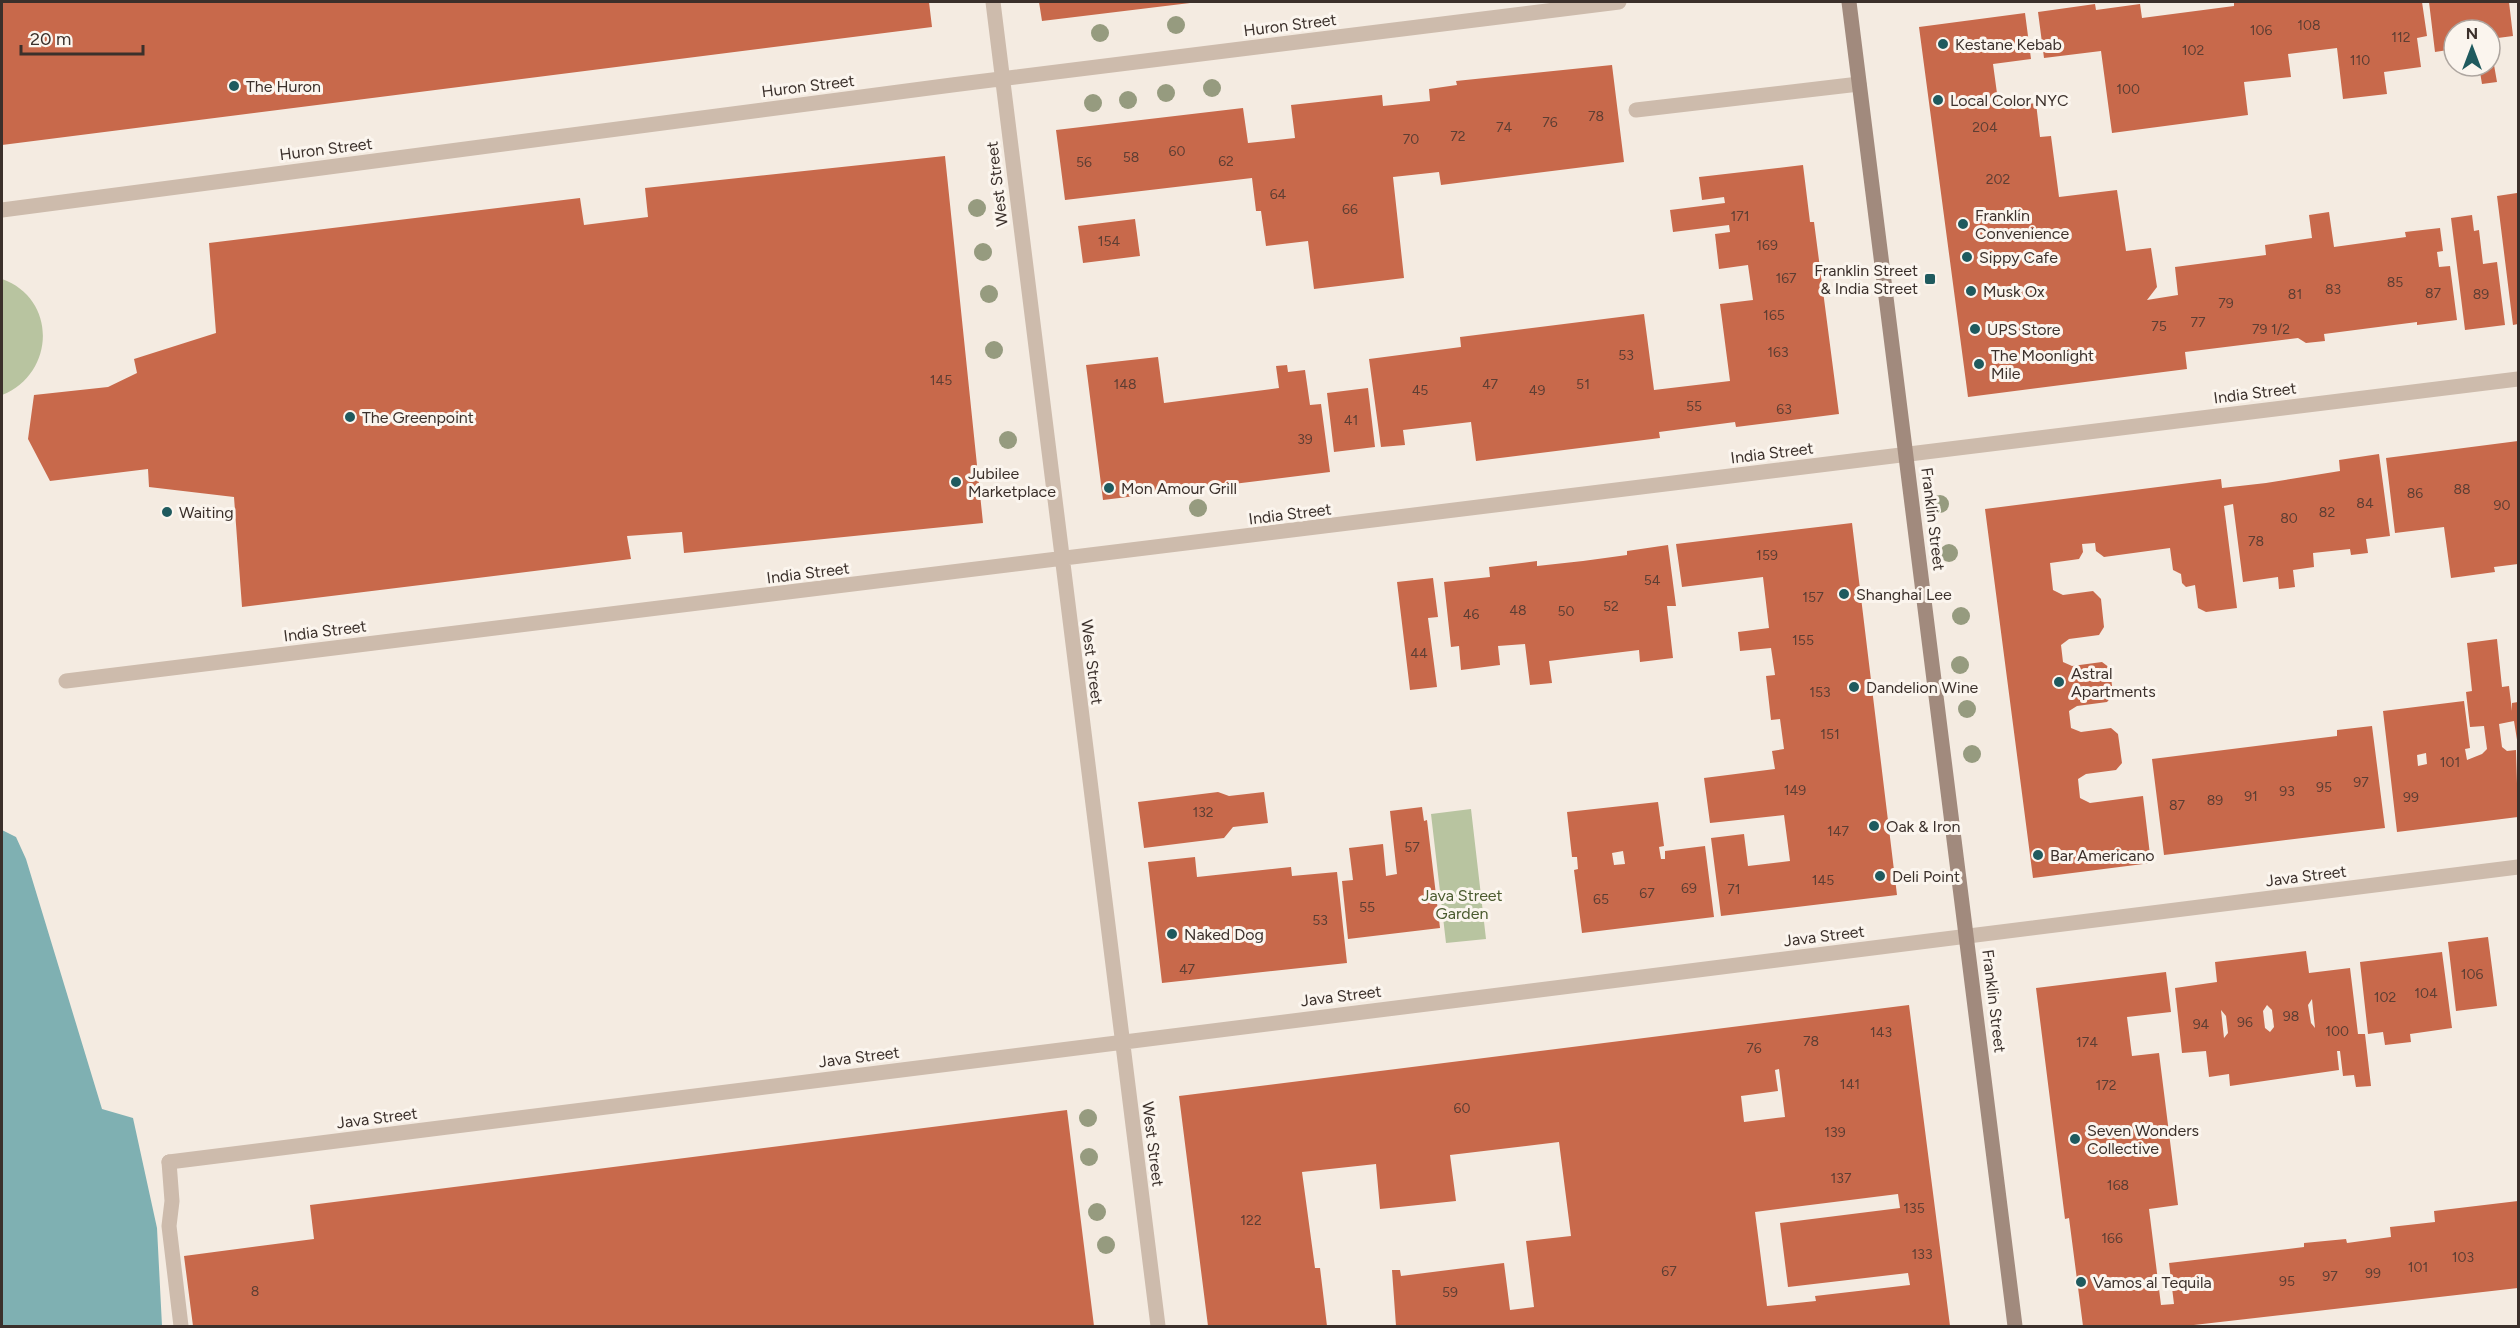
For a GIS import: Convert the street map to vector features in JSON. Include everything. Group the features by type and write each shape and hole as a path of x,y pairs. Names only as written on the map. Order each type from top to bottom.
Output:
{"street":[{"name":"West Street","path":"993,2 1158,1326"},
{"name":"Huron Street","path":"2,210 1002,79 1619,2"},
{"name":"Franklin Street","path":"1849,2 1968,936 2015,1326"},
{"path":"1636,110 1859,84"},
{"name":"India Street","path":"66,681 2518,379"},
{"name":"Java Street","path":"182,1326 169,1226 172,1201 169,1162 2518,867"}],"green space":[{"path":"2,279 20,289 33,303 41,319 43,337 40,354 32,371 20,385 2,395"},
{"name":"Java Street Garden","path":"1471,809 1486,939 1446,943 1431,814"}],"water":[{"path":"2,830 16,837 26,859 102,1109 133,1118 157,1228 162,1326 2,1326"}],"building":[{"name":"The Huron","path":"2,2 929,2 932,27 2,145"},
{"path":"1039,2 1190,2 1190,3 1042,21"},
{"path":"2234,2 2422,2 2427,36 2417,38 2421,67 2384,72 2387,94 2343,99 2337,48 2288,54 2291,77 2244,82 2248,115 2112,133 2101,51 2044,58 2038,12 2095,4 2096,10 2140,4 2142,18 2234,6"},
{"path":"2429,2 2509,2 2513,36 2502,37 2502,18 2442,18 2442,51 2435,52"},
{"path":"2025,13 2031,59 1993,64 1999,108 2036,103 2040,137 2051,136 2059,197 2117,190 2126,251 2151,248 2157,287 2147,300 2178,295 2175,267 2266,255 2265,245 2312,238 2309,215 2329,212 2334,247 2406,237 2405,232 2440,228 2443,251 2437,252 2439,267 2450,266 2457,320 2417,325 2417,322 2324,334 2325,341 2306,343 2298,338 2185,352 2187,369 1968,397 1919,27"},
{"path":"1612,65 1624,162 1441,185 1439,172 1393,177 1404,278 1314,289 1308,241 1266,246 1261,211 1256,211 1252,178 1065,200 1056,130 1243,108 1248,143 1295,138 1291,105 1382,95 1383,106 1430,101 1429,89 1457,85 1456,81"},
{"path":"2481,78 2496,78 2497,82 2482,84"},
{"name":"The Greenpoint","path":"945,156 983,523 684,553 682,532 627,536 631,559 242,607 234,497 149,487 148,469 50,481 28,439 34,395 108,387 137,373 134,359 216,333 209,243 580,198 584,225 648,217 645,188"},
{"path":"1803,165 1810,222 1814,222 1839,414 1736,427 1735,422 1659,432 1660,438 1476,461 1471,422 1403,430 1405,445 1381,447 1369,359 1461,347 1460,337 1644,314 1654,390 1730,381 1720,304 1753,300 1748,265 1719,269 1715,234 1730,232 1729,225 1673,232 1670,210 1725,203 1724,197 1702,200 1699,177"},
{"path":"2517,193 2518,324 2513,325 2497,196"},
{"path":"2472,215 2474,231 2479,230 2483,264 2497,262 2505,325 2465,330 2451,218"},
{"path":"1135,219 1140,256 1083,263 1078,226"},
{"path":"1158,357 1164,403 1279,388 1276,366 1287,365 1288,372 1305,370 1310,405 1321,404 1330,472 1103,500 1086,365"},
{"path":"1368,388 1375,447 1334,452 1327,393"},
{"path":"2518,441 2518,564 2494,567 2495,572 2451,578 2444,527 2395,533 2386,458"},
{"name":"Astral Apartments","path":"2379,454 2390,536 2366,539 2368,553 2351,555 2350,549 2313,553 2314,567 2293,570 2295,587 2279,589 2278,577 2243,582 2233,504 2224,506 2237,608 2206,612 2198,608 2195,585 2186,587 2182,583 2181,574 2173,570 2170,548 2104,557 2096,551 2095,543 2082,544 2083,552 2079,559 2050,563 2053,590 2063,595 2093,591 2101,599 2104,627 2099,635 2069,639 2061,645 2063,662 2072,666 2102,662 2110,668 2113,695 2107,702 2077,706 2069,711 2071,728 2081,732 2111,728 2118,734 2122,763 2116,770 2086,774 2078,779 2080,798 2090,803 2143,796 2151,863 2033,878 1985,509 2221,479 2222,488 2266,483 2340,471 2339,460"},
{"path":"1852,523 1897,895 1721,916 1711,838 1744,834 1748,866 1790,861 1784,815 1710,823 1704,778 1775,769 1772,751 1784,749 1780,719 1771,720 1766,676 1775,675 1771,648 1740,651 1738,632 1769,628 1763,577 1682,587 1676,544"},
{"path":"1668,545 1676,606 1667,606 1673,658 1640,662 1639,650 1549,661 1552,683 1530,685 1525,644 1498,646 1500,665 1461,670 1459,646 1451,647 1444,582 1490,577 1489,567 1537,561 1537,566 1583,561 1627,555 1627,551"},
{"path":"1433,578 1438,617 1428,618 1437,687 1410,690 1397,582"},
{"path":"2497,639 2502,687 2509,686 2512,711 2512,703 2518,702 2518,746 2514,721 2499,724 2502,747 2507,751 2516,750 2518,817 2397,832 2383,711 2464,701 2470,748 2465,749 2467,760 2482,754 2487,749 2484,726 2470,727 2466,692 2472,691 2467,643","holes":["2426,753 2427,764 2418,766 2417,755"]},
{"path":"2372,726 2385,828 2164,855 2152,759 2337,736 2337,730"},
{"path":"1218,792 1229,796 1264,792 1268,823 1233,827 1224,838 1144,848 1138,802"},
{"path":"1658,802 1664,846 1659,847 1661,859 1665,859 1665,851 1705,846 1714,917 1582,933 1574,870 1578,869 1577,857 1572,857 1567,812","holes":["1623,851 1625,864 1614,865 1612,853"]},
{"path":"1422,807 1424,821 1427,820 1440,928 1348,939 1342,881 1353,880 1349,848 1383,844 1386,876 1397,874 1390,811"},
{"path":"1195,857 1197,877 1291,867 1292,876 1337,872 1347,963 1162,983 1148,862"},
{"path":"2488,937 2497,1006 2456,1011 2448,942"},
{"path":"2306,951 2309,973 2350,968 2358,1034 2365,1034 2371,1086 2356,1087 2354,1075 2343,1076 2340,1051 2337,1051 2339,1070 2230,1086 2229,1074 2209,1077 2206,1051 2182,1053 2175,988 2217,982 2215,962","holes":["2312,999 2315,1028 2311,1023 2308,1005","2267,1005 2272,1010 2274,1027 2270,1032 2265,1028 2263,1011","2221,1010 2226,1016 2228,1033 2224,1038"]},
{"path":"2442,952 2452,1028 2410,1034 2411,1042 2385,1045 2383,1032 2368,1034 2360,962"},
{"path":"2166,972 2171,1012 2127,1017 2132,1056 2159,1053 2178,1205 2149,1209 2161,1305 2174,1304 2169,1263 2304,1247 2304,1243 2346,1239 2347,1243 2391,1237 2390,1227 2435,1222 2434,1211 2518,1201 2518,1288 2185,1326 2083,1326 2069,1218 2065,1219 2036,988"},
{"path":"1909,1005 1950,1326 1396,1326 1392,1270 1400,1270 1401,1276 1504,1263 1510,1310 1534,1307 1526,1241 1571,1236 1559,1142 1450,1155 1456,1201 1380,1209 1376,1164 1302,1172 1315,1268 1320,1268 1327,1326 1208,1326 1179,1096","holes":["1779,1069 1785,1117 1744,1122 1741,1096 1778,1091 1775,1070","1898,1194 1900,1208 1780,1223 1788,1287 1908,1273 1910,1285 1815,1296 1816,1301 1767,1306 1755,1212"]},
{"path":"1067,1110 1094,1326 193,1326 184,1256 314,1239 310,1205"}],"place":[{"name":"Kestane Kebab","path":"1943,44"},
{"name":"The Huron","path":"234,86"},
{"name":"Local Color NYC","path":"1938,100"},
{"name":"Franklin Convenience","path":"1963,224"},
{"name":"Sippy Cafe","path":"1967,257"},
{"name":"Franklin Street & India Street","path":"1930,279"},
{"name":"Musk Ox","path":"1971,291"},
{"name":"UPS Store","path":"1975,329"},
{"name":"The Moonlight Mile","path":"1979,364"},
{"name":"The Greenpoint","path":"350,417"},
{"name":"Jubilee Marketplace","path":"956,482"},
{"name":"Mon Amour Grill","path":"1109,488"},
{"name":"Waiting","path":"167,512"},
{"name":"Shanghai Lee","path":"1844,594"},
{"name":"Astral Apartments","path":"2059,682"},
{"name":"Dandelion Wine","path":"1854,687"},
{"name":"Oak & Iron","path":"1874,826"},
{"name":"Bar Americano","path":"2038,855"},
{"name":"Deli Point","path":"1880,876"},
{"name":"Naked Dog","path":"1172,934"},
{"name":"Seven Wonders Collective","path":"2075,1139"},
{"name":"Vamos al Tequila","path":"2081,1282"}]}
